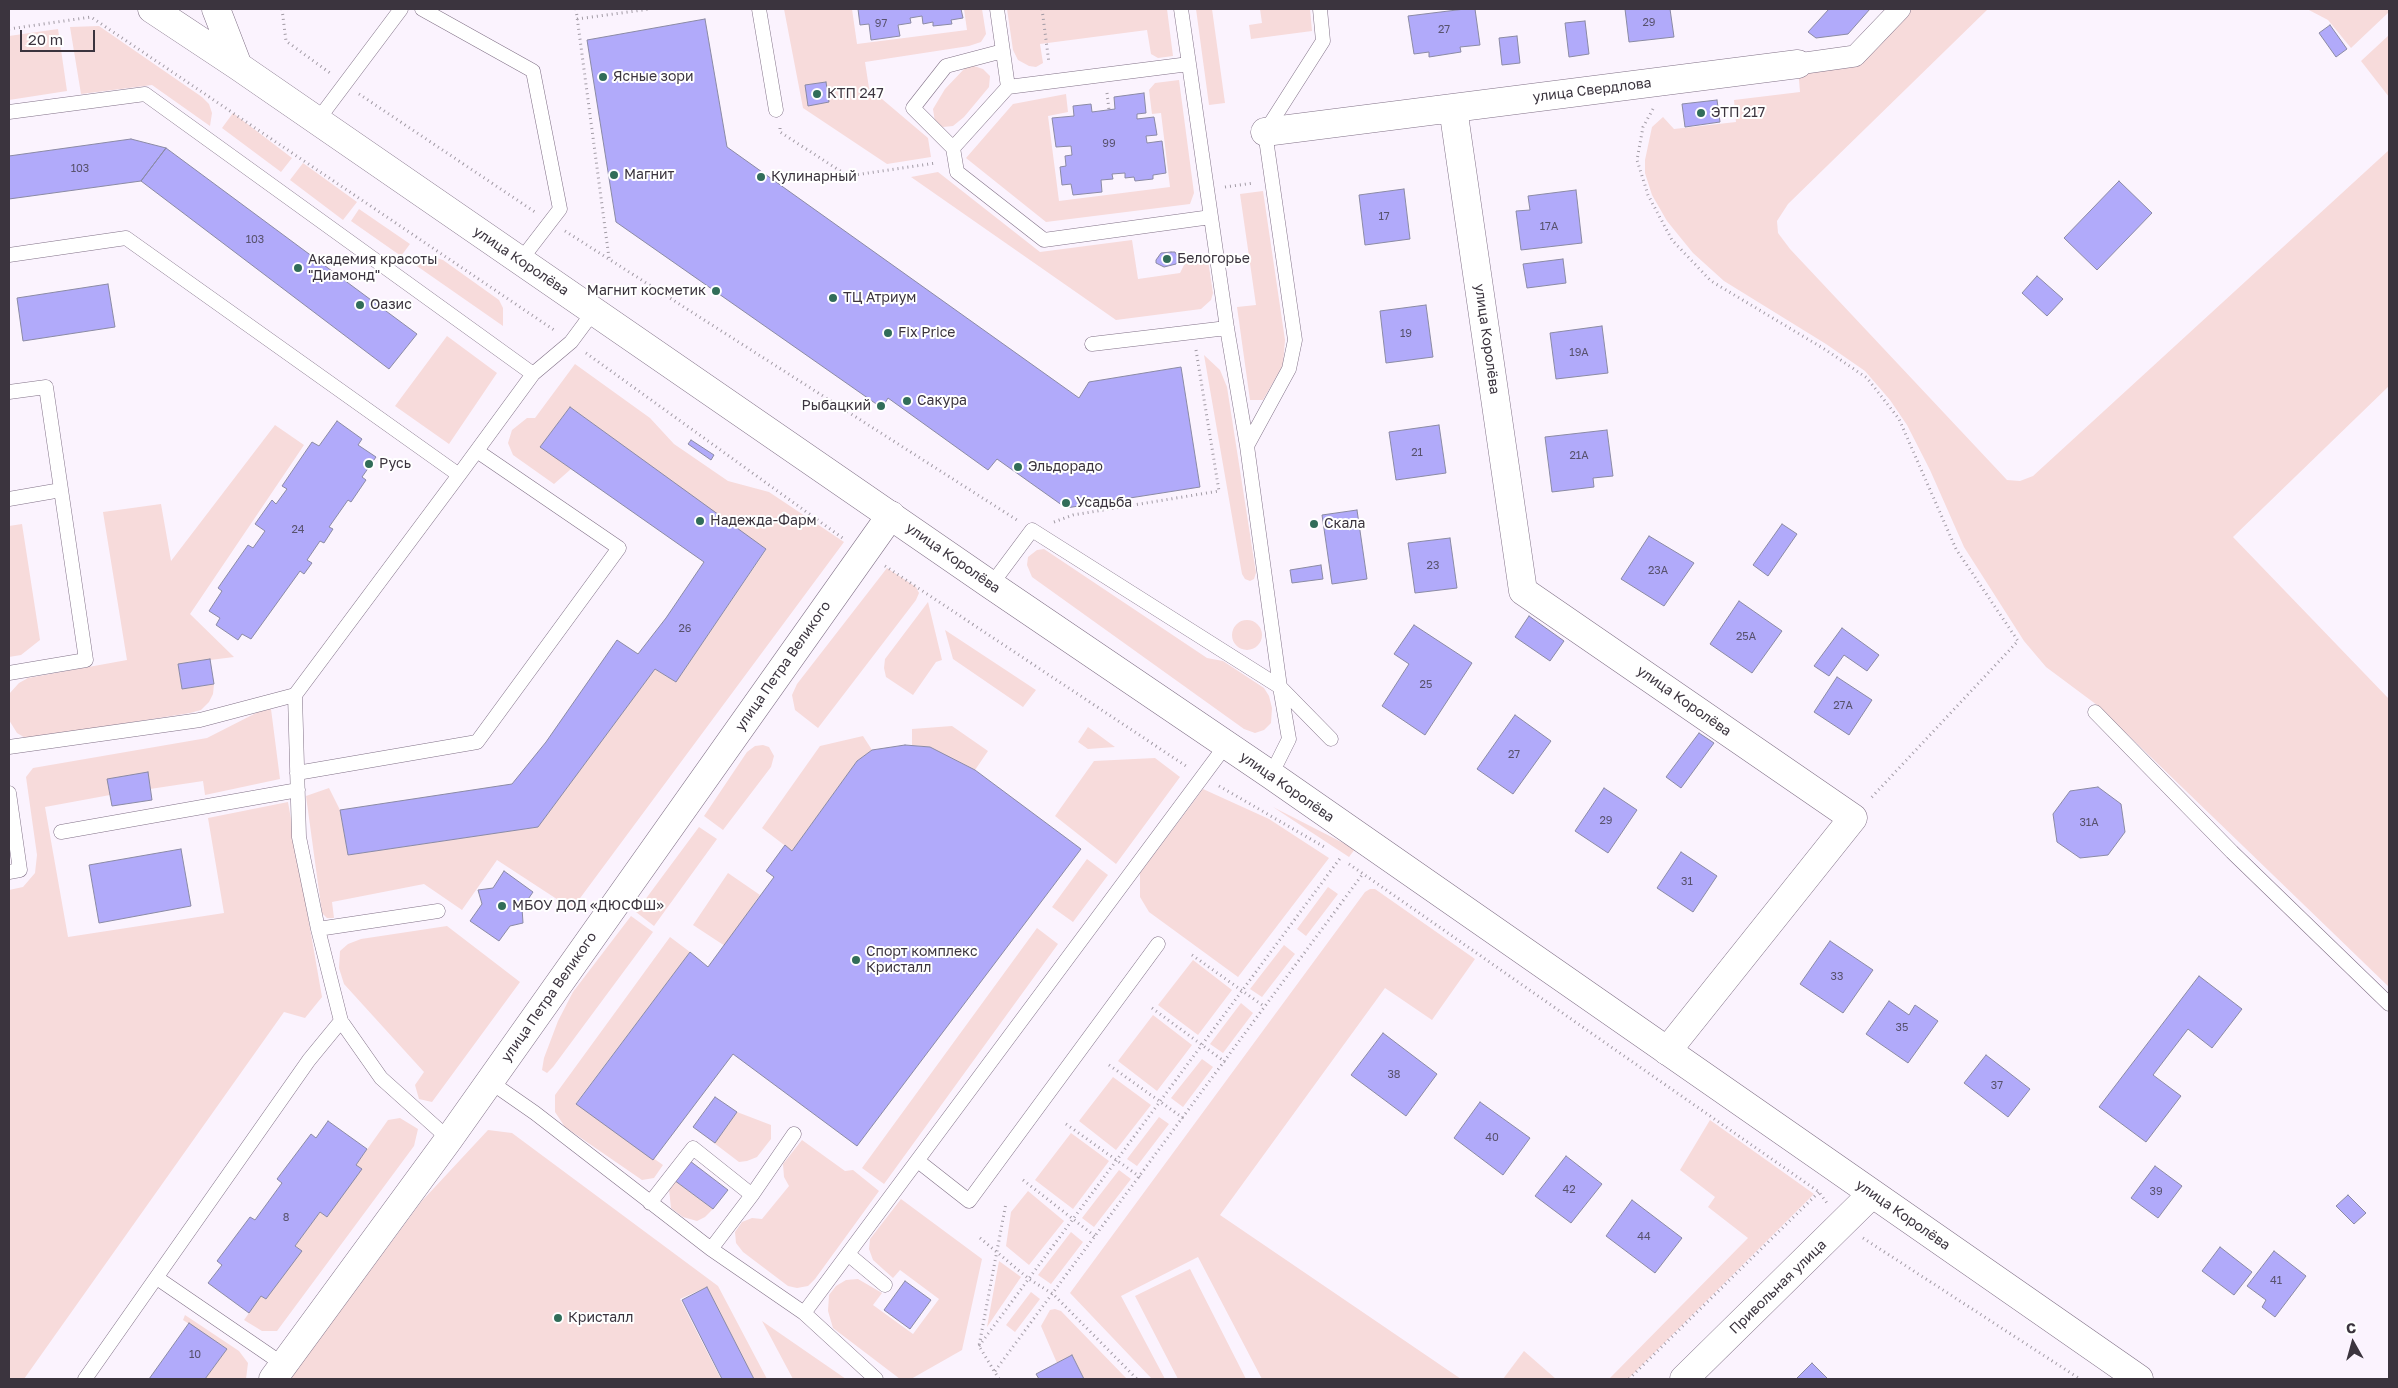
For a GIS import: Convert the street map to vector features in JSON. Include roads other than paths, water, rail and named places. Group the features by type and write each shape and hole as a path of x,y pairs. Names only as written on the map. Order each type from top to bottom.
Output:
{"street":[{"name":"улица Королёва","path":"147,9 238,66 991,585 1271,775 2139,1379"},
{"path":"216,9 238,66"},
{"name":"улица Свердлова","path":"1265,132 1855,56 1900,9"},
{"name":"улица Королёва","path":"1453,108 1523,591 1853,818 1667,1051"},
{"name":"улица Петра Великого","path":"278,1372 449,1139 891,515"},
{"name":"Привольная улица","path":"1684,1379 1872,1194"}],"lane":[{"path":"317,121 401,9"},
{"path":"422,9 533,71 560,209 520,261"},
{"path":"759,9 776,110"},
{"path":"997,9 1008,86"},
{"path":"1181,9 1289,739 1271,775"},
{"path":"1247,446 1289,369 1294,340 1265,132 1323,41 1320,9"},
{"path":"1003,51 946,66 913,108 954,154 957,172 1044,240 1211,217"},
{"path":"954,154 1008,86 1189,64"},
{"path":"9,112 145,94 533,374"},
{"path":"9,255 126,238 459,475"},
{"path":"449,1139 381,1078 341,1021 318,929 300,837 295,695 533,374 570,342 594,311"},
{"path":"1092,344 1227,328"},
{"path":"9,392 46,387 86,660 9,672"},
{"path":"297,773 477,742 619,548 477,451"},
{"path":"9,499 62,490"},
{"path":"991,585 1032,530 1280,687 1331,739"},
{"path":"9,747 200,720 295,695"},
{"path":"2095,712 2232,852 2389,1004"},
{"path":"804,1313 1204,778 1226,745"},
{"path":"61,832 298,790"},
{"path":"9,794 20,870 9,872"},
{"path":"318,929 438,911"},
{"path":"918,1160 969,1201 1158,944"},
{"path":"85,1379 309,1060 341,1021"},
{"path":"489,1081 535,1113 711,1249 804,1313 876,1379"},
{"path":"711,1249 752,1195 794,1134"},
{"path":"650,1203 693,1148 752,1195"},
{"path":"848,1255 885,1285"},
{"path":"157,1278 278,1372"}],"place":[{"name":"Ясные зори","path":"603,77"},
{"name":"КТП 247","path":"817,94"},
{"name":"ЭТП 217","path":"1701,113"},
{"name":"Магнит","path":"614,175"},
{"name":"Кулинарный","path":"761,177"},
{"name":"Белогорье","path":"1167,259"},
{"name":"Академия красоты \"Диамонд\"","path":"298,268"},
{"name":"Магнит косметик","path":"716,291"},
{"name":"ТЦ Атриум","path":"833,298"},
{"name":"Оазис","path":"360,305"},
{"name":"Fix Price","path":"888,333"},
{"name":"Сакура","path":"907,401"},
{"name":"Рыбацкий","path":"881,406"},
{"name":"Русь","path":"369,464"},
{"name":"Эльдорадо","path":"1018,467"},
{"name":"Усадьба","path":"1066,503"},
{"name":"Надежда-Фарм","path":"700,521"},
{"name":"Скала","path":"1314,524"},
{"name":"МБОУ ДОД «ДЮСФШ»","path":"502,906"},
{"name":"Спорт комплекс Кристалл","path":"856,960"},
{"name":"Кристалл","path":"558,1318"}]}
